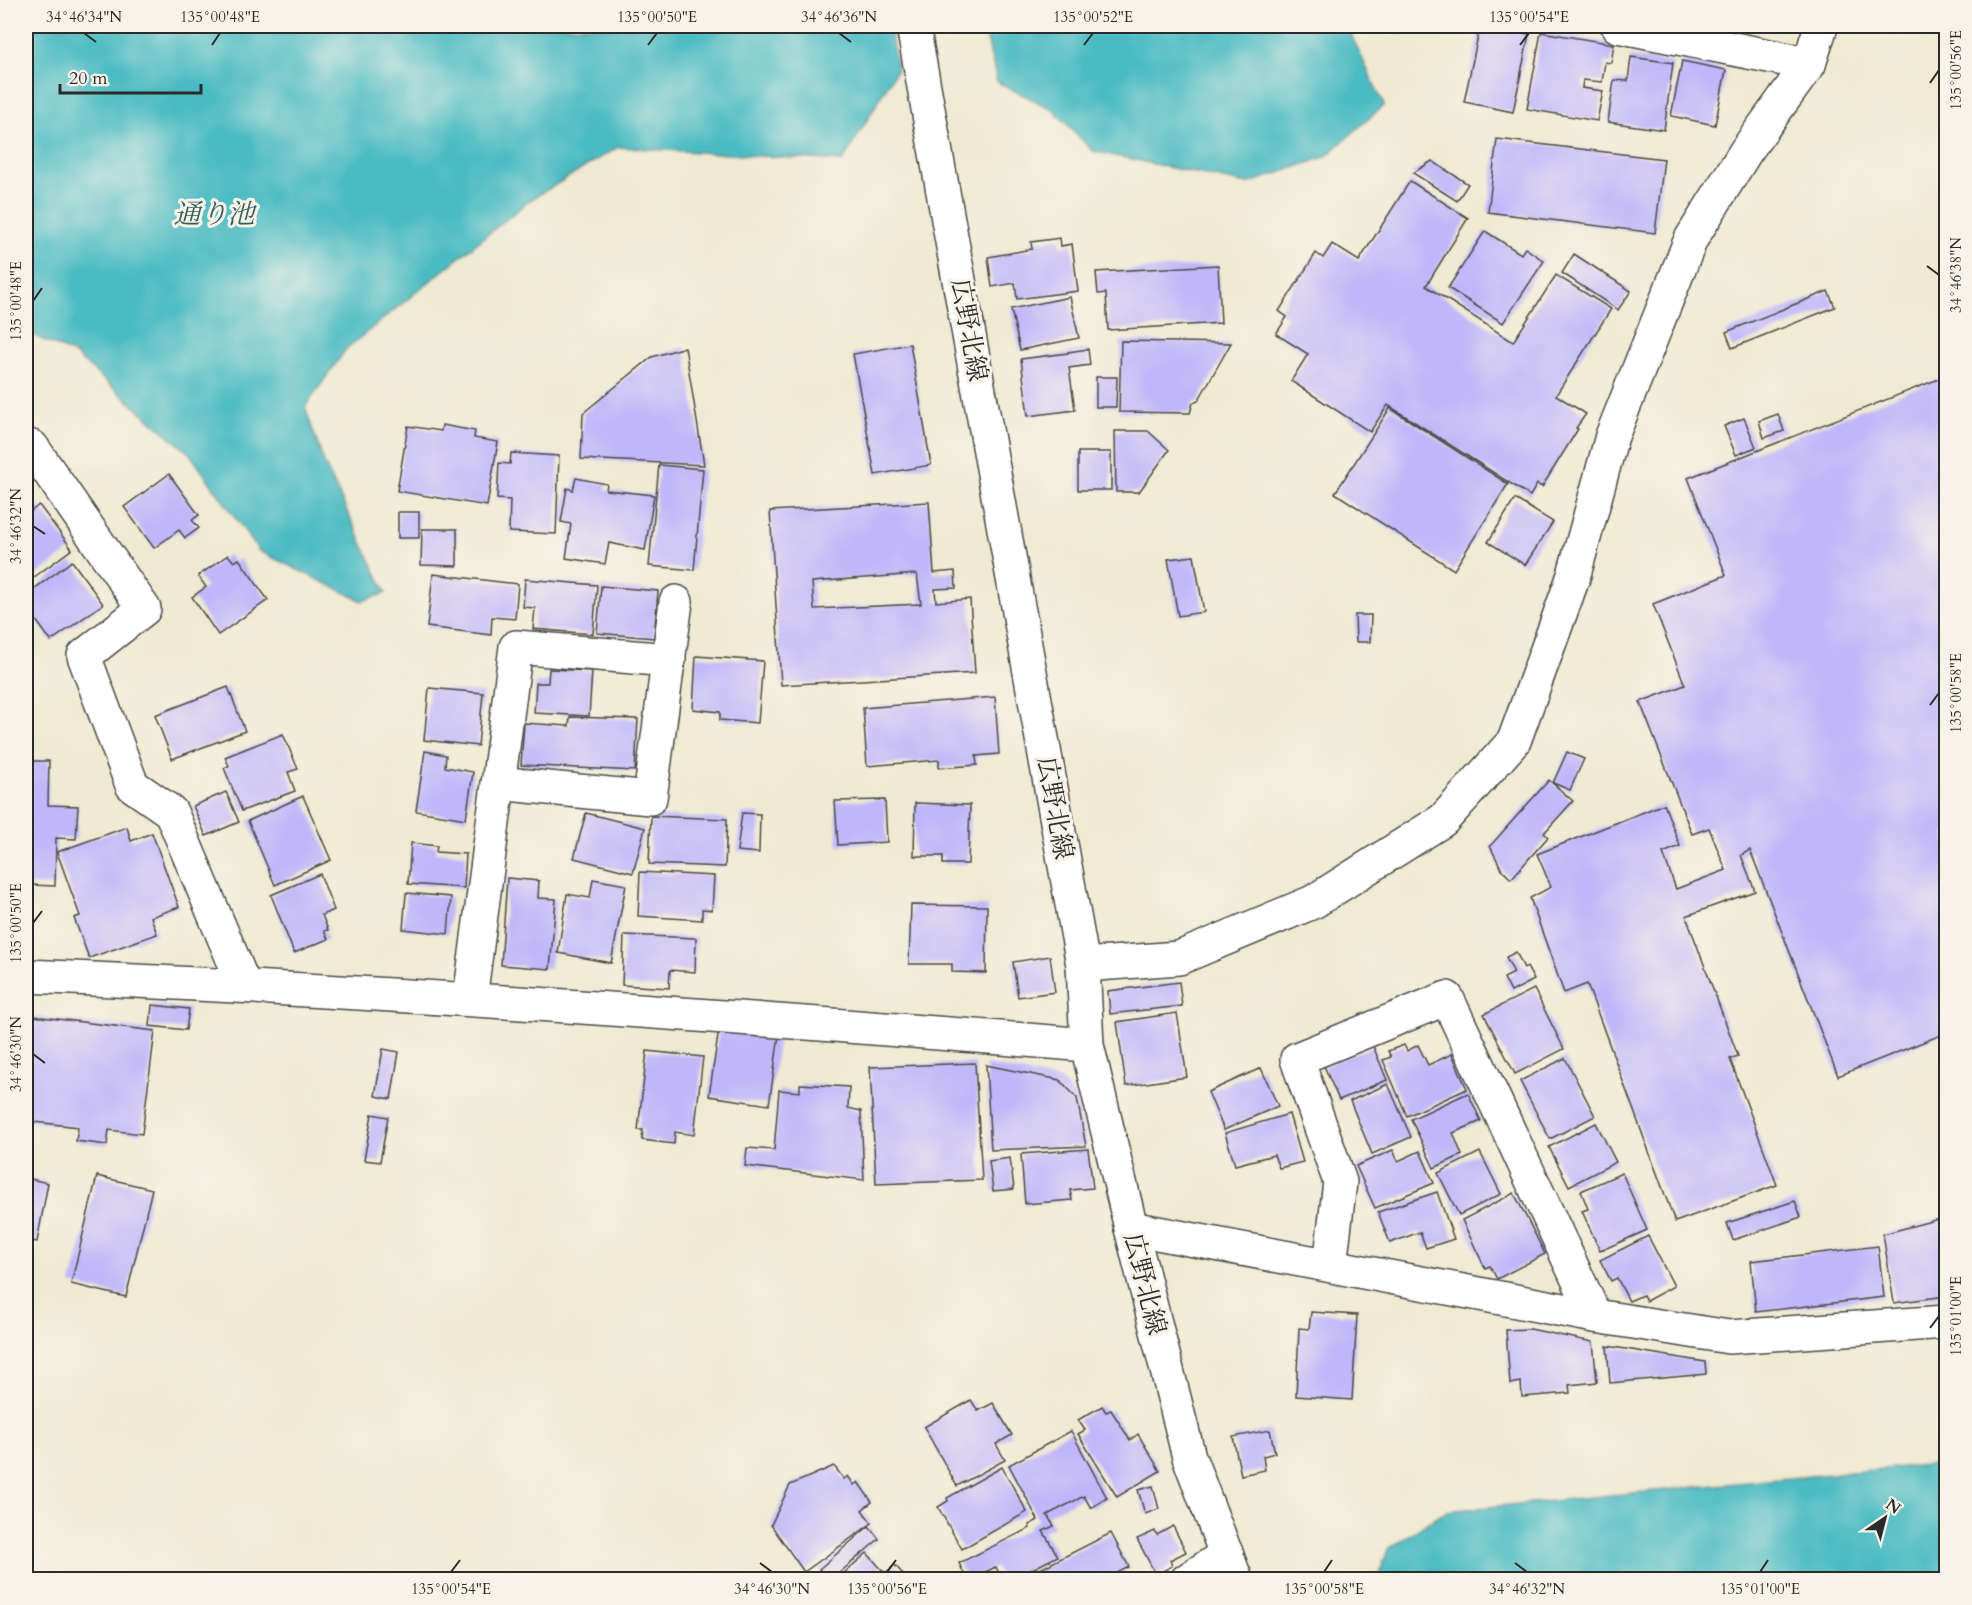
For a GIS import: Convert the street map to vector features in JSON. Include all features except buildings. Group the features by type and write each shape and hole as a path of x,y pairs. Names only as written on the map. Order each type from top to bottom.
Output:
{"street":[{"name":"広野北線","path":"913,26 1083,965 1087,1045 1189,1457 1231,1567"},
{"path":"1617,26 1809,64"},
{"path":"1083,965 1179,958 1313,902 1443,820 1514,741 1573,578 1612,436 1691,239 1746,151 1809,64 1821,26"},
{"path":"26,446 32,447 144,609 84,656 132,785 171,812 244,985"},
{"path":"498,783 650,798 676,602"},
{"path":"470,999 516,646 669,660"},
{"path":"26,976 244,985 755,1017 1087,1045"},
{"path":"1330,1265 1340,1182 1298,1059 1447,998 1595,1316"},
{"path":"1131,1228 1595,1316 1729,1337 1947,1322"},
{"path":"1187,1580 1231,1567"}],"water":[{"name":"通り池","path":"26,26 889,26 897,69 843,161 618,147 530,200 346,349 305,407 324,463 386,593 362,601 259,551 190,454 74,354 26,332"},
{"path":"984,26 1347,26 1384,105 1325,157 1247,184 1093,151 1052,109 997,82"},
{"path":"1946,1463 1946,1579 1378,1579 1388,1549 1446,1511"}]}
